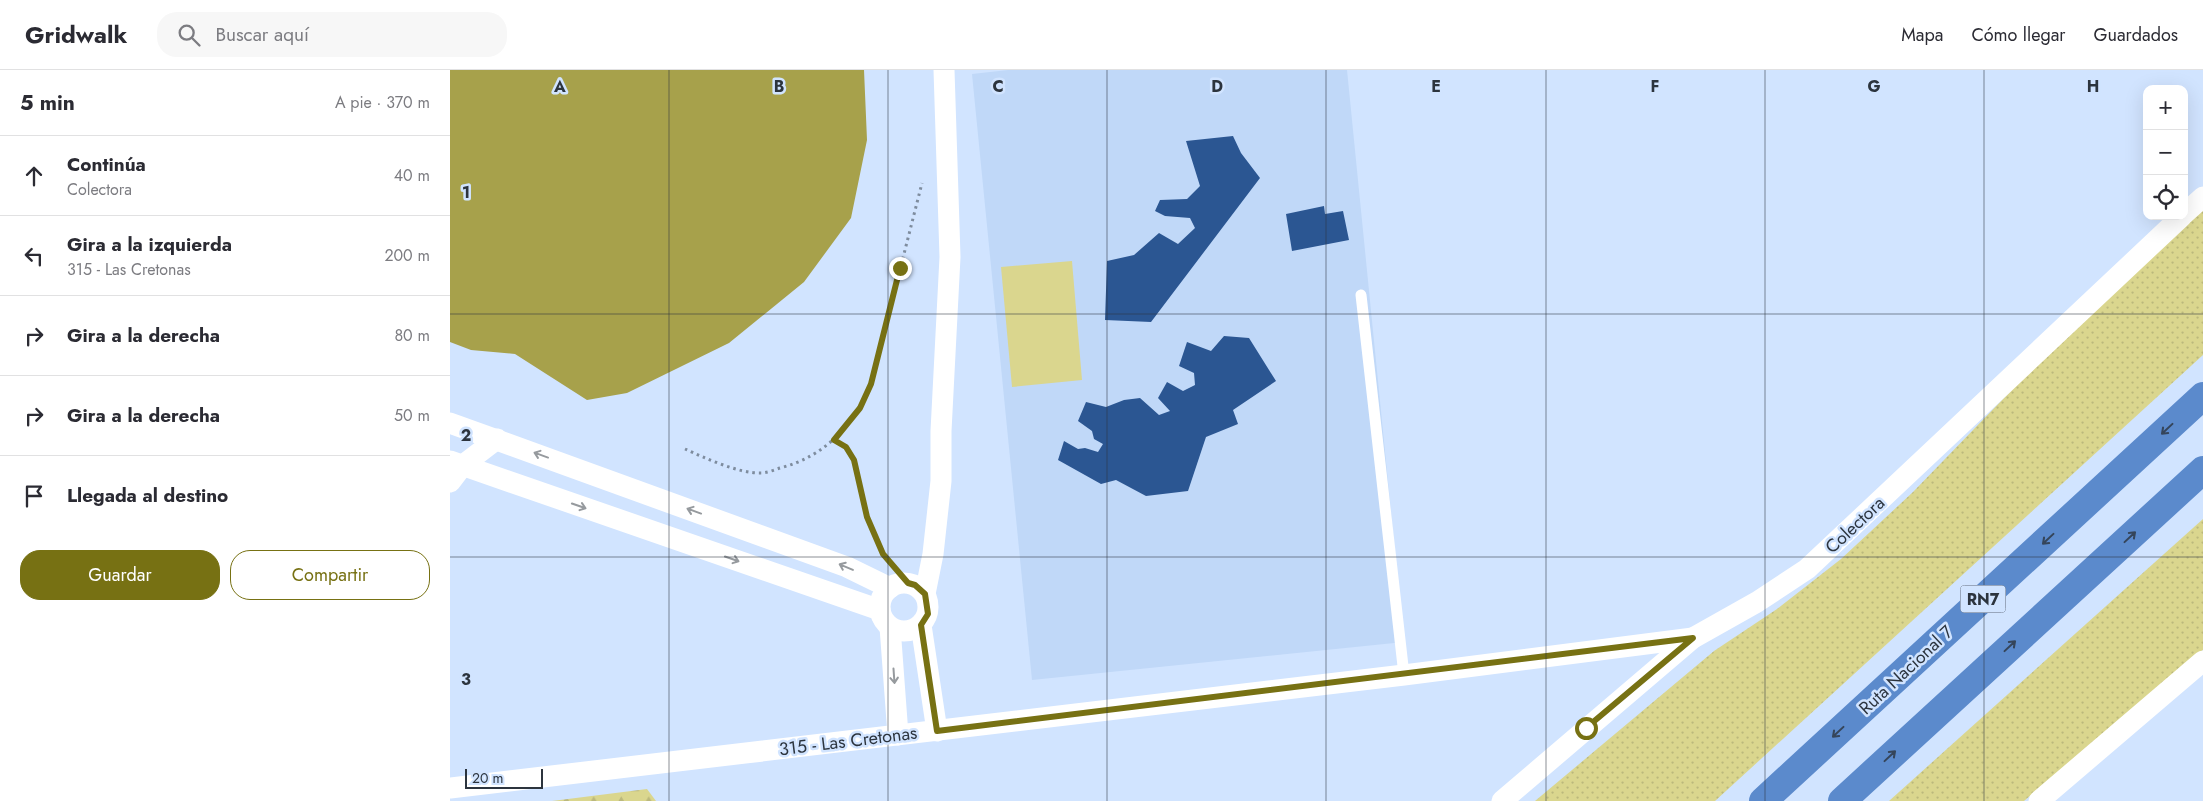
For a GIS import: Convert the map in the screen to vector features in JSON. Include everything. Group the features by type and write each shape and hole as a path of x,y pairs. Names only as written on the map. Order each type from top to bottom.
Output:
{"highway":[{"name":"Ruta Nacional 7","path":"1763,801 2203,396"},
{"path":"1842,801 2203,470"}],"street":[{"path":"898,736 882,598 908,588 933,554 941,481 941,431 950,257 944,70"},
{"name":"Colectora","path":"2188,210 2203,196"},
{"name":"Colectora","path":"1502,801 1693,638 1757,602 1807,569 2178,220"},
{"path":"450,423 908,588 928,614 921,625 902,632 885,619 456,463"},
{"path":"450,482 456,463 497,439"},
{"path":"921,625 937,731"},
{"name":"315 - Las Cretonas","path":"450,788 1404,675 1693,638"},
{"path":"2039,801 2203,661"}],"lane":[{"path":"1361,295 1404,675"}],"path":[{"path":"685,449 722,465 761,473 801,462 834,440 860,408 871,384 923,180"},
{"path":"834,440 846,447 854,460 867,517 883,554 908,588"}],"shaded area":[{"path":"450,70 864,70 867,140 851,218 804,282 729,343 627,393 587,400 515,354 471,350 450,342"},
{"path":"1008,70 1347,70 1404,642 1032,680 972,74"}],"green space":[{"path":"2203,204 2203,355 1715,801 1535,801 1714,651 1777,609 1841,559 1913,492 2094,305 2186,220 2188,220"},
{"path":"1072,261 1082,380 1012,387 1001,267"},
{"path":"2203,519 2203,650 2024,801 1889,801"},
{"path":"647,789 656,801 552,801"}],"building":[{"path":"1233,136 1241,153 1260,178 1151,322 1105,320 1107,261 1134,255 1159,233 1178,244 1195,228 1190,218 1165,216 1155,211 1160,200 1187,199 1200,186 1186,141"},
{"path":"1324,206 1325,214 1343,211 1349,240 1292,251 1286,214"},
{"path":"1224,336 1249,338 1276,381 1233,410 1238,424 1206,437 1188,491 1146,496 1116,480 1101,484 1058,460 1064,441 1078,449 1085,448 1098,452 1103,444 1094,439 1092,431 1078,421 1086,402 1106,407 1124,400 1140,398 1159,415 1170,411 1158,398 1167,382 1183,391 1195,385 1194,373 1179,366 1187,342 1211,351"}],"route":[{"path":"900,268 871,384 860,408 834,440 846,447 854,460 867,517 883,554 908,583 915,585 925,594 928,614 921,625 937,731 1693,638 1586,728"}]}
